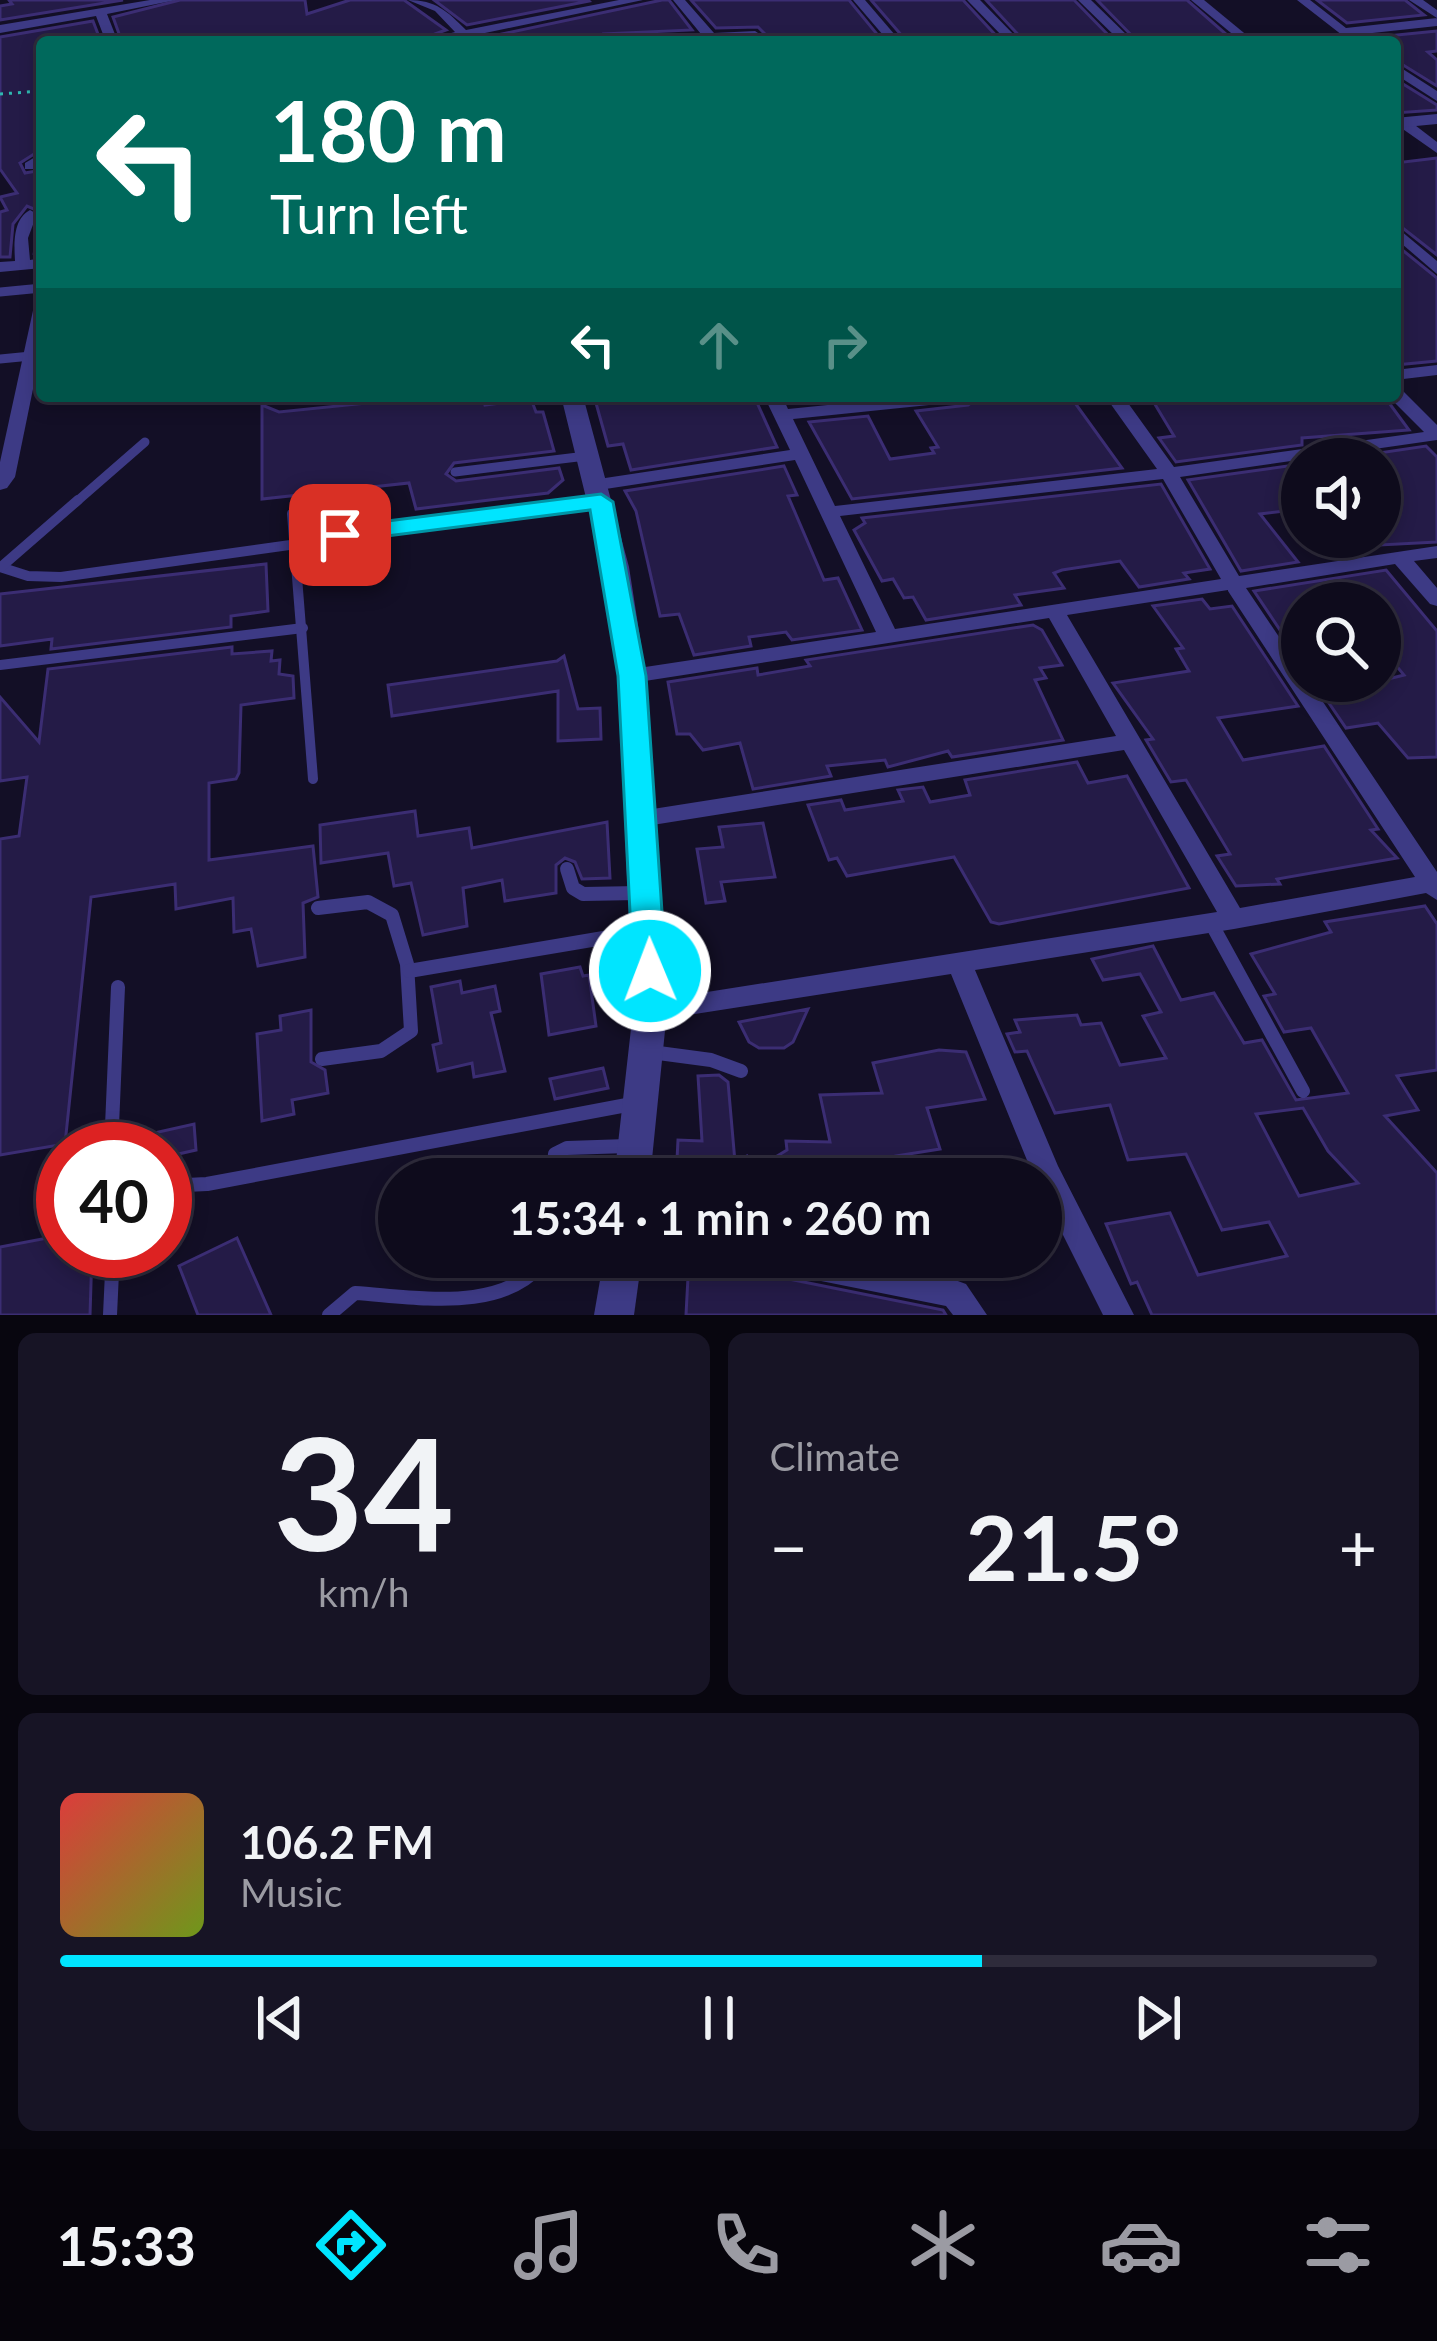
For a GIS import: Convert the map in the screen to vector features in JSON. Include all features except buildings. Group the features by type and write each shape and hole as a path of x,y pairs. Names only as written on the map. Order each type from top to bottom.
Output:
{"street":[{"path":"0,29 170,0"},
{"path":"414,0 439,9 474,36 638,0"},
{"path":"679,0 711,36"},
{"path":"859,0 890,36"},
{"path":"974,0 1009,36"},
{"path":"1084,0 1122,36"},
{"path":"1197,0 1242,36"},
{"path":"1303,0 1349,36"},
{"path":"1415,0 1437,18"},
{"path":"573,11 591,24 597,36"},
{"path":"1344,32 1437,18"},
{"path":"1401,72 1437,97"},
{"path":"1401,123 1437,119"},
{"path":"1401,124 1437,149"},
{"path":"23,265 21,238 30,214"},
{"path":"1401,239 1436,268"},
{"path":"0,267 36,264"},
{"path":"0,484 7,477 36,333"},
{"path":"1401,374 1437,370"},
{"path":"828,512 1169,473 1437,435 1401,399"},
{"path":"574,402 596,480 632,676 648,893 650,1011 635,1158"},
{"path":"838,402 777,405 888,636"},
{"path":"650,1011 1435,885 1118,402"},
{"path":"596,480 800,454"},
{"path":"1401,557 1437,552"},
{"path":"632,676 1393,558"},
{"path":"1400,558 1437,600"},
{"path":"1054,610 1133,742 1223,921"},
{"path":"640,819 1133,742"},
{"path":"958,962 1045,1170 1119,1315"},
{"path":"614,1315 619,1278"},
{"path":"873,1278 955,1294 972,1315"}],"lane":[{"path":"0,292 36,289"},
{"path":"0,359 31,356"},
{"path":"1,567 145,442"},
{"path":"455,472 596,480"},
{"path":"1,567 28,576 61,577 383,529 596,480"},
{"path":"313,779 292,514 366,498 378,502 383,529"},
{"path":"0,665 303,628"},
{"path":"567,869 573,888 583,894 648,893"},
{"path":"318,908 365,902 384,906 395,917 410,971 411,1031 401,1042 322,1059"},
{"path":"1223,921 1303,1091"},
{"path":"410,971 608,932 648,932"},
{"path":"113,1122 118,987"},
{"path":"648,1052 711,1060 740,1071"},
{"path":"192,1185 641,1102"},
{"path":"554,1158 567,1148 636,1146"},
{"path":"110,1315 112,1278"},
{"path":"329,1315 355,1293 500,1295 530,1278"}],"path":[{"path":"0,94 36,91"}],"route":[{"path":"340,535 601,502 632,676 650,971"}]}
